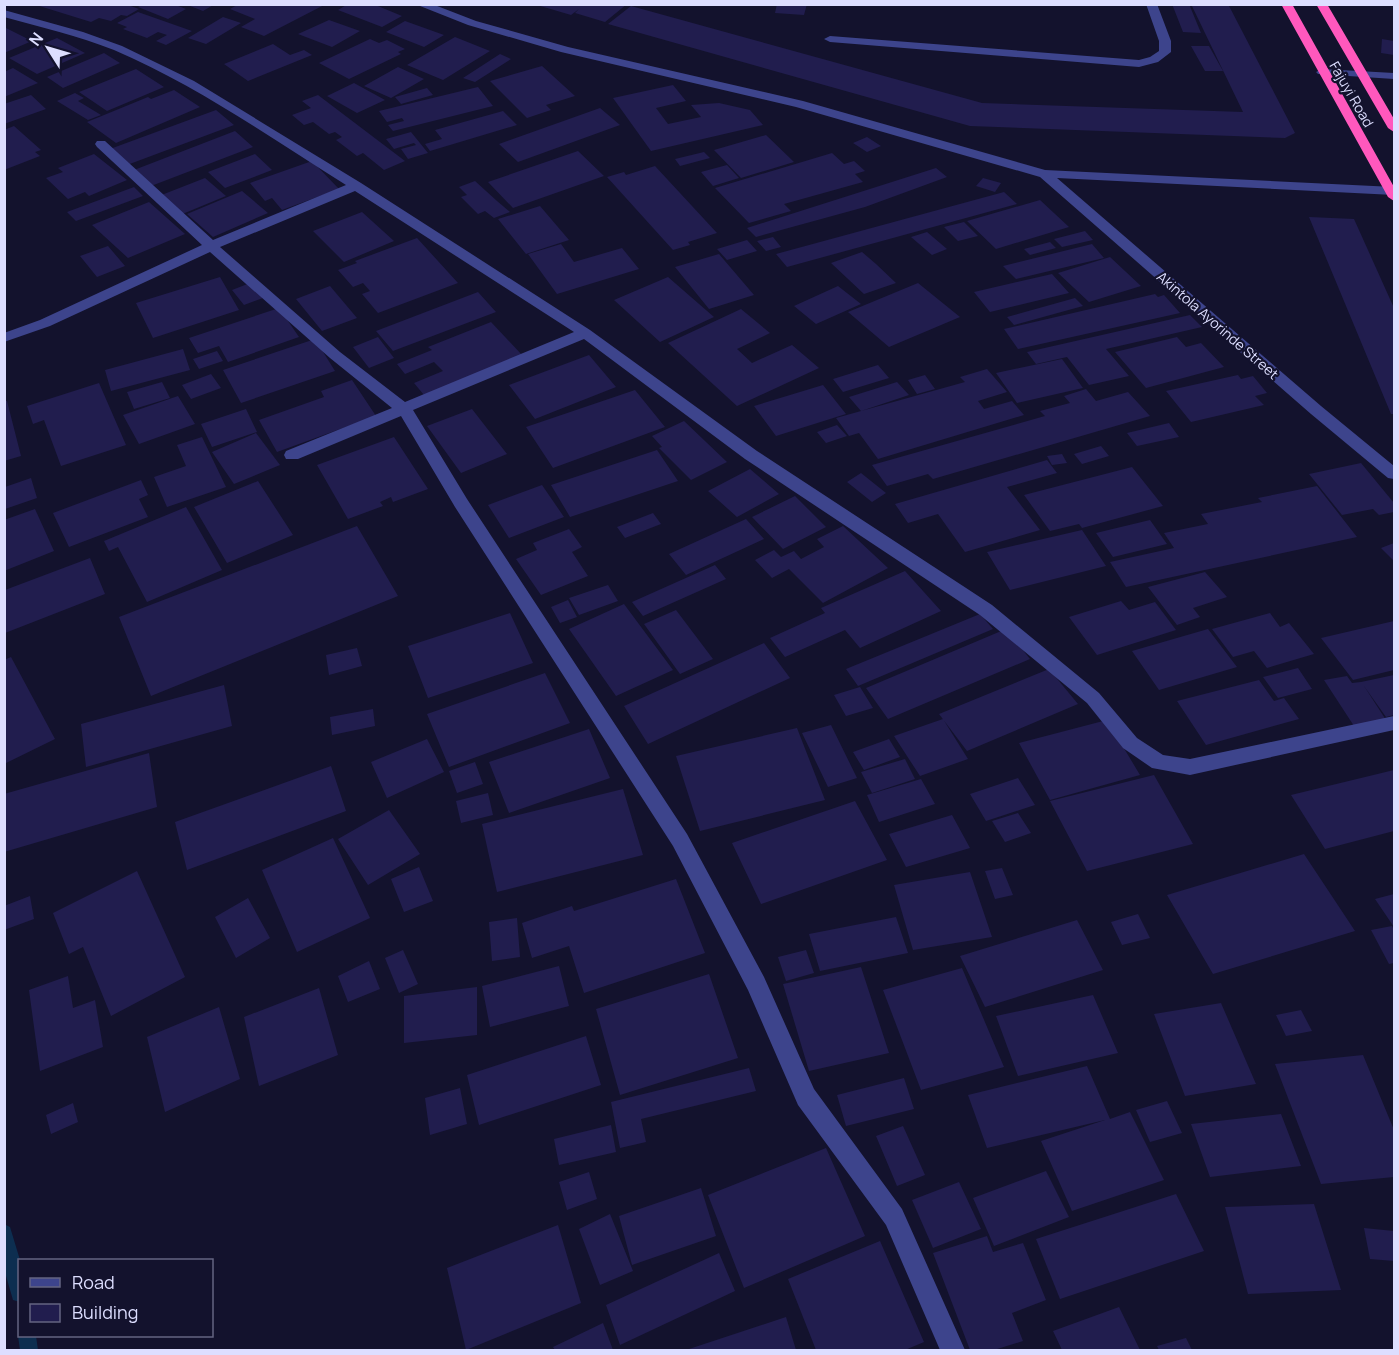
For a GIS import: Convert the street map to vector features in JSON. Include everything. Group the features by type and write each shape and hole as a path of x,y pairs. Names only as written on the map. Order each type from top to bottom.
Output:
{"highway":[{"name":"Fajuyi Road","path":"1286,4 1322,72 1393,193"},
{"name":"Fajuyi Road","path":"1321,4 1395,128"}],"street":[{"path":"420,4 472,23 565,50 800,104 1044,174 1393,193"},
{"path":"830,39 1134,64 1146,63 1157,60 1165,52 1165,41 1151,4"},
{"path":"4,13 79,34 118,48 190,83 585,333 752,455 987,610 1093,698 1130,743 1159,762 1190,767 1395,723"},
{"path":"1322,72 1395,76"},
{"path":"100,144 335,355 405,410 461,504 680,840 756,984 806,1097 894,1217 953,1350"},
{"name":"Akintola Ayorinde Street","path":"1044,174 1316,410 1395,474"},
{"path":"4,338 45,323 211,246 356,186"},
{"path":"292,455 405,410 585,333"}],"building":[{"path":"33,4 125,4 139,9 111,21 99,18 91,22"},
{"path":"144,4 173,4 186,9 168,19 138,7"},
{"path":"185,4 215,4 203,11"},
{"path":"239,4 326,4 264,36 241,27 255,19 230,9"},
{"path":"348,4 373,4 402,16 382,27 338,10"},
{"path":"568,4 567,6 627,4 605,22 575,13 579,9 571,15 537,5"},
{"path":"777,4 807,4 804,15 775,13"},
{"path":"1172,4 1189,4 1201,33 1183,32"},
{"path":"1191,4 1228,4 1295,133 1285,138 970,126 608,24 631,6 982,103 1243,112"},
{"path":"138,12 192,31 166,45 156,41 167,35 158,32 147,38 123,29 127,27 117,23"},
{"path":"223,17 241,23 206,44 188,38"},
{"path":"329,20 360,31 332,47 298,34"},
{"path":"405,21 444,35 424,47 386,32"},
{"path":"4,27 32,41 4,53"},
{"path":"455,37 490,51 443,80 407,65"},
{"path":"57,38 85,53 37,74 9,58"},
{"path":"370,39 379,43 387,40 405,49 398,52 401,54 349,79 319,63"},
{"path":"1382,39 1394,41 1394,55 1381,53"},
{"path":"273,44 290,55 304,50 312,55 248,81 224,64"},
{"path":"1191,46 1209,46 1223,71 1205,71"},
{"path":"104,53 120,63 63,88 47,77"},
{"path":"500,54 511,59 475,82 463,78"},
{"path":"542,66 575,96 546,105 551,110 527,118 490,81"},
{"path":"398,67 424,79 391,98 364,86"},
{"path":"13,68 38,83 4,97 4,72"},
{"path":"136,69 164,87 107,111 79,92"},
{"path":"354,83 385,100 357,113 327,96"},
{"path":"673,85 686,101 656,108 668,124 701,117 691,105 719,103 750,110 763,125 651,151 613,98"},
{"path":"478,87 493,106 393,131 388,125 404,121 402,118 387,122 379,111"},
{"path":"427,88 433,95 401,104 395,97"},
{"path":"174,90 200,107 116,143 87,122 148,97 151,99"},
{"path":"75,93 84,98 78,101 101,115 88,120 57,101"},
{"path":"31,95 46,109 4,124 4,104"},
{"path":"318,95 405,161 384,170 363,153 357,156 336,140 342,137 335,132 329,134 313,122 304,125 292,115 311,108 302,101"},
{"path":"600,108 620,125 518,162 499,144"},
{"path":"216,110 234,125 127,165 110,149"},
{"path":"503,111 517,125 430,151 425,144 442,139 435,130"},
{"path":"14,126 41,150 35,152 40,156 4,170 4,130"},
{"path":"235,131 253,147 151,186 134,170"},
{"path":"411,132 428,153 408,159 401,149 416,145 414,143 394,149 386,139"},
{"path":"766,135 794,162 741,178 714,150"},
{"path":"867,137 881,146 867,152 853,143"},
{"path":"578,151 604,176 513,208 488,182"},
{"path":"704,152 710,158 680,166 675,159"},
{"path":"832,153 844,164 854,161 865,171 855,174 863,182 784,204 791,211 749,223 715,188"},
{"path":"94,154 127,180 89,196 85,192 68,199 46,178 63,172 58,168"},
{"path":"255,154 272,170 225,188 208,172"},
{"path":"312,161 339,189 282,210 272,198 265,201 250,183"},
{"path":"727,165 739,178 713,186 701,172"},
{"path":"655,166 717,233 688,242 690,245 673,250 607,177 624,172 626,175"},
{"path":"936,168 947,177 865,207 756,237 747,228"},
{"path":"205,178 226,196 180,215 159,196"},
{"path":"983,178 1001,183 995,192 976,186"},
{"path":"475,181 510,212 494,218 485,211 478,214 461,197 467,195 459,187"},
{"path":"134,187 143,196 76,221 67,212"},
{"path":"242,191 268,213 213,237 187,214"},
{"path":"1004,192 1017,204 787,267 776,254"},
{"path":"1040,200 1069,227 996,249 967,221"},
{"path":"149,202 185,234 128,258 92,225"},
{"path":"540,206 569,240 526,254 498,219"},
{"path":"362,212 394,241 344,262 313,231"},
{"path":"1309,217 1354,219 1394,308 1394,414 1391,414"},
{"path":"964,222 978,236 958,241 944,227"},
{"path":"1085,231 1093,240 1062,247 1054,239"},
{"path":"927,232 947,249 932,255 911,237"},
{"path":"773,237 781,247 766,251 757,241"},
{"path":"417,238 458,283 378,313 362,294 370,291 363,283 353,287 338,270 357,263 355,261"},
{"path":"747,240 757,251 727,260 717,249"},
{"path":"1050,242 1056,248 1030,255 1024,249"},
{"path":"561,244 574,262 622,248 639,269 557,294 528,254"},
{"path":"1092,244 1104,258 1016,279 1003,266"},
{"path":"108,246 125,266 97,277 80,256"},
{"path":"862,252 896,283 864,294 831,263"},
{"path":"719,254 754,295 709,309 675,267"},
{"path":"1110,257 1141,286 1089,302 1058,273"},
{"path":"1052,274 1069,293 990,312 974,292"},
{"path":"220,277 239,310 153,338 136,303"},
{"path":"668,277 714,317 660,342 614,300"},
{"path":"250,283 263,298 244,305 232,290"},
{"path":"918,283 960,317 889,347 848,312"},
{"path":"330,286 357,318 322,331 296,299"},
{"path":"838,286 861,304 816,324 794,306"},
{"path":"478,292 496,312 393,351 376,331"},
{"path":"1155,294 1158,297 1164,295 1180,313 1018,349 1004,329"},
{"path":"1075,298 1083,306 1014,325 1007,317"},
{"path":"279,308 299,337 228,362 219,346 198,353 189,338"},
{"path":"741,309 770,333 737,349 752,363 792,345 819,368 737,406 668,343"},
{"path":"1190,315 1202,327 1106,349 1129,376 1089,385 1067,357 1036,364 1027,352"},
{"path":"491,322 522,355 424,395 414,383 443,371 434,362 405,374 397,364 432,350 428,347"},
{"path":"378,337 394,358 369,368 353,347"},
{"path":"1177,337 1186,347 1201,343 1224,367 1146,388 1115,352"},
{"path":"315,339 335,371 241,403 223,370"},
{"path":"183,349 190,370 111,391 105,370"},
{"path":"217,351 223,361 199,369 193,359"},
{"path":"589,355 616,387 535,419 509,385"},
{"path":"1062,359 1083,388 1017,403 996,373"},
{"path":"878,365 889,378 843,392 833,379"},
{"path":"987,369 1007,392 978,401 984,409 1012,401 1024,415 878,459 859,433 849,436 836,418 965,382 960,377"},
{"path":"211,374 221,388 191,399 182,385"},
{"path":"925,375 935,389 917,394 908,380"},
{"path":"1238,375 1241,379 1253,376 1267,393 1255,396 1264,405 1191,422 1166,391"},
{"path":"352,380 376,416 277,452 259,420 324,397 321,391"},
{"path":"162,382 170,398 134,409 127,392"},
{"path":"897,382 909,395 861,411 849,397"},
{"path":"99,383 126,445 61,466 44,420 33,424 27,406"},
{"path":"823,385 846,414 776,436 754,406"},
{"path":"1086,389 1096,401 1128,392 1150,416 933,479 928,474 887,486 872,465 1045,416 1040,411 1070,403 1064,396"},
{"path":"635,390 665,427 553,468 526,427"},
{"path":"178,396 195,424 139,444 123,415"},
{"path":"4,401 7,401 21,456 4,461"},
{"path":"246,409 257,432 212,447 201,424"},
{"path":"472,409 507,454 461,473 427,426"},
{"path":"684,421 727,462 691,480 659,448 662,447 652,436"},
{"path":"1169,423 1179,437 1137,446 1127,433"},
{"path":"837,425 847,436 826,443 817,432"},
{"path":"256,433 280,465 234,484 212,452"},
{"path":"202,437 226,487 167,507 154,477 186,466 177,445"},
{"path":"394,437 428,489 393,502 391,497 380,502 383,506 348,519 317,465"},
{"path":"1101,446 1109,456 1082,464 1074,454"},
{"path":"657,450 678,481 570,517 551,485"},
{"path":"1062,454 1067,463 1052,465 1047,456"},
{"path":"1047,460 1057,473 1007,487 1040,530 965,552 938,514 908,523 895,504"},
{"path":"1361,463 1394,503 1394,512 1379,515 1373,509 1342,515 1309,474"},
{"path":"1132,467 1163,506 1082,528 1079,524 1050,531 1024,495"},
{"path":"750,469 779,494 737,517 708,491"},
{"path":"861,473 886,493 872,502 847,482"},
{"path":"31,478 37,498 5,509 5,487"},
{"path":"141,480 148,495 139,499 148,517 69,547 53,513"},
{"path":"258,481 293,535 227,563 194,507"},
{"path":"542,485 564,517 509,538 488,505"},
{"path":"1317,486 1357,537 1126,587 1110,562 1174,548 1164,533 1208,524 1201,514 1262,502 1258,498"},
{"path":"795,496 826,527 783,549 752,517"},
{"path":"186,507 222,570 147,602 118,547 109,551 104,541"},
{"path":"35,509 54,551 4,571 4,520"},
{"path":"653,513 661,524 625,538 617,527"},
{"path":"746,519 764,539 686,575 669,554"},
{"path":"1150,520 1167,544 1113,557 1096,533"},
{"path":"357,526 398,596 151,696 119,617"},
{"path":"843,526 888,568 823,603 789,569 772,578 755,560 774,550 781,557 794,551 801,559 824,547 817,539"},
{"path":"569,529 582,547 572,552 588,576 541,595 516,559 537,550 533,543"},
{"path":"1082,530 1106,566 1010,590 987,552"},
{"path":"1394,543 1394,561 1381,548"},
{"path":"90,558 105,594 5,633 5,590"},
{"path":"715,565 726,579 643,616 632,602"},
{"path":"905,571 941,611 860,648 845,630 785,657 770,638 825,613 821,608"},
{"path":"1205,572 1227,597 1193,608 1200,617 1177,625 1148,587"},
{"path":"608,585 618,601 579,615 569,598"},
{"path":"568,600 577,617 560,623 551,607"},
{"path":"1121,601 1129,610 1155,602 1176,630 1097,655 1069,617"},
{"path":"624,604 673,670 616,696 569,629"},
{"path":"676,610 713,659 680,674 644,624"},
{"path":"510,613 533,663 428,698 408,646"},
{"path":"1270,613 1280,627 1289,623 1314,654 1267,668 1254,651 1233,657 1212,629"},
{"path":"980,614 993,629 858,686 846,669"},
{"path":"1394,621 1394,670 1353,680 1321,638"},
{"path":"1006,629 1030,659 888,719 866,688"},
{"path":"1208,629 1237,667 1159,690 1132,651"},
{"path":"764,643 790,678 648,744 624,706"},
{"path":"357,648 362,666 329,675 326,655"},
{"path":"11,657 55,739 4,764 4,660"},
{"path":"1298,668 1312,689 1278,698 1263,677"},
{"path":"1049,669 1078,704 967,751 939,714"},
{"path":"545,673 570,723 449,767 427,714"},
{"path":"1394,675 1394,715 1386,717 1364,686 1386,720 1354,726 1324,680 1347,676 1352,683"},
{"path":"1259,680 1274,701 1284,698 1299,719 1206,745 1177,701"},
{"path":"224,685 232,726 86,767 81,724"},
{"path":"860,687 873,708 846,716 834,695"},
{"path":"373,709 375,726 332,735 330,717"},
{"path":"943,719 968,759 920,776 894,736"},
{"path":"1107,720 1140,775 1050,800 1019,743"},
{"path":"831,725 857,778 828,787 802,733"},
{"path":"797,728 825,800 700,831 676,756"},
{"path":"589,729 610,778 509,813 489,762"},
{"path":"427,739 444,772 387,798 371,762"},
{"path":"889,739 900,757 864,770 853,752"},
{"path":"149,753 157,807 4,852 4,794"},
{"path":"905,759 915,779 872,793 861,772"},
{"path":"475,762 483,784 457,793 449,771"},
{"path":"331,766 346,811 187,870 175,822"},
{"path":"1394,770 1394,831 1325,849 1291,795"},
{"path":"1154,775 1193,844 1087,871 1050,801"},
{"path":"1018,778 1035,805 986,821 970,794"},
{"path":"921,779 935,804 879,822 867,795"},
{"path":"623,789 643,855 497,892 482,824"},
{"path":"488,793 493,815 461,823 456,801"},
{"path":"855,801 887,860 761,904 732,843"},
{"path":"389,810 420,854 368,885 338,839"},
{"path":"1018,813 1031,833 1005,842 992,821"},
{"path":"952,815 970,848 906,867 889,834"},
{"path":"333,838 370,918 297,952 262,870"},
{"path":"1304,854 1355,931 1213,974 1167,895"},
{"path":"419,867 433,901 404,912 391,879"},
{"path":"1002,868 1013,895 995,899 985,871"},
{"path":"137,871 185,977 111,1016 83,947 69,954 53,913"},
{"path":"970,872 992,937 913,950 894,885"},
{"path":"676,879 705,953 584,993 569,946 532,958 522,923 572,906 574,911"},
{"path":"1394,894 1394,927 1375,899"},
{"path":"30,896 34,919 4,930 4,906"},
{"path":"248,898 270,938 236,958 215,917"},
{"path":"1138,914 1150,938 1122,945 1111,922"},
{"path":"896,917 908,953 820,971 809,934"},
{"path":"517,918 520,957 492,961 489,922"},
{"path":"1077,920 1103,970 985,1007 960,956"},
{"path":"1392,926 1394,963 1389,964 1371,930"},
{"path":"403,950 418,984 399,993 385,958"},
{"path":"806,950 814,973 786,981 778,957"},
{"path":"369,961 380,989 348,1002 338,976"},
{"path":"559,966 569,1006 490,1027 482,986"},
{"path":"861,967 889,1053 809,1071 783,984"},
{"path":"962,968 1004,1067 921,1090 883,990"},
{"path":"709,974 738,1058 620,1095 596,1009"},
{"path":"68,976 73,1008 95,1000 103,1047 40,1071 29,990"},
{"path":"477,987 477,1035 404,1043 404,996"},
{"path":"319,988 338,1055 259,1086 244,1017"},
{"path":"1093,995 1118,1053 1018,1076 996,1016"},
{"path":"1221,1003 1256,1084 1185,1096 1154,1014"},
{"path":"219,1007 240,1079 165,1112 147,1037"},
{"path":"1301,1010 1312,1031 1286,1036 1276,1015"},
{"path":"586,1036 601,1085 479,1125 467,1075"},
{"path":"1363,1055 1394,1130 1394,1177 1321,1184 1275,1064"},
{"path":"1087,1066 1110,1119 1130,1112 1164,1180 1072,1211 1041,1141 1105,1120 987,1148 968,1095"},
{"path":"749,1068 756,1091 641,1119 646,1142 620,1148 611,1102"},
{"path":"904,1078 914,1109 846,1126 837,1095"},
{"path":"460,1088 467,1124 430,1135 425,1098"},
{"path":"1167,1101 1182,1133 1150,1142 1136,1110"},
{"path":"73,1103 78,1122 51,1134 46,1115"},
{"path":"1281,1114 1301,1166 1210,1177 1191,1124"},
{"path":"611,1125 616,1152 559,1165 554,1139"},
{"path":"903,1126 925,1175 897,1186 876,1136"},
{"path":"826,1148 865,1236 744,1288 708,1195"},
{"path":"1046,1171 1069,1217 994,1246 973,1198"},
{"path":"589,1172 597,1199 567,1210 559,1182"},
{"path":"959,1182 981,1229 933,1248 912,1200"},
{"path":"701,1188 716,1236 632,1265 619,1216"},
{"path":"1176,1194 1204,1251 1060,1299 1036,1239"},
{"path":"1314,1204 1341,1290 1248,1294 1225,1207"},
{"path":"610,1214 633,1271 600,1285 579,1229"},
{"path":"558,1225 581,1303 466,1350 447,1268"},
{"path":"1364,1228 1394,1231 1394,1261 1370,1259"},
{"path":"987,1236 993,1252 1023,1243 1046,1300 1012,1313 1023,1341 994,1350 970,1350 933,1253"},
{"path":"880,1241 924,1342 905,1350 816,1350 788,1279"},
{"path":"719,1253 735,1291 620,1345 606,1305"},
{"path":"1119,1307 1140,1350 1062,1350 1053,1331"},
{"path":"786,1317 796,1350 686,1350"},
{"path":"603,1323 613,1350 555,1350 553,1347"},
{"path":"1186,1338 1192,1350 1159,1350 1157,1346"}],"waterway":[{"path":"4,1233 18,1286"},
{"path":"27,1337 29,1350"}]}
